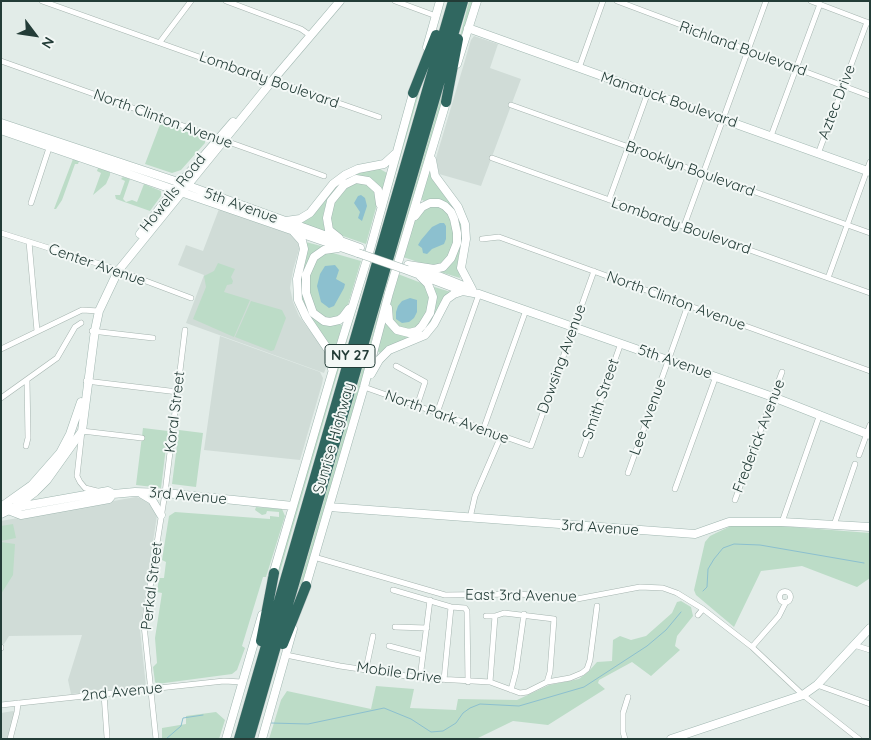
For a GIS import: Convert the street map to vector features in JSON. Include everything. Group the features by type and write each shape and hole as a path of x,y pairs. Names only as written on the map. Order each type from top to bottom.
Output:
{"highway":[{"path":"413,93 451,1"},
{"name":"Sunrise Highway","path":"239,739 451,1"},
{"path":"446,102 465,1"},
{"name":"Sunrise Highway","path":"249,739 465,1"},
{"path":"247,710 252,675 274,574"},
{"path":"259,703 306,586"}],"main road":[{"name":"Howells Road","path":"86,381 97,310 116,270 136,242 221,139 340,1"},
{"name":"Sunrise Highway","path":"226,739 381,211 396,152 440,1"},
{"name":"Sunrise Highway","path":"262,739 364,387 389,293 477,1"},
{"name":"Manatuck Boulevard","path":"468,28 868,172"},
{"name":"5th Avenue","path":"2,127 282,221 346,246"},
{"path":"282,221 303,218 313,210 329,188 341,177 358,169 384,164 396,152"},
{"path":"432,153 432,168 435,176 458,207 465,224 466,239 462,268 476,292"},
{"path":"346,246 331,232 326,218 329,206 341,188 356,179 370,182 379,193 381,211"},
{"name":"5th Avenue","path":"181,188 294,232 359,250 466,285 476,292 716,376 820,414 868,434"},
{"path":"408,228 422,206 430,202 439,203 453,215 457,238 453,255 443,267 431,269 408,267"},
{"path":"294,232 302,242 304,249 297,279 298,300 306,317 329,351 332,373"},
{"path":"346,246 327,249 314,257 306,275 306,298 315,316 330,322 343,317 356,296"},
{"name":"5th Avenue","path":"408,267 417,273 463,291 476,292"},
{"path":"389,293 388,316 392,326 409,334 417,331 429,316 433,297 428,284 417,273"},
{"path":"364,387 375,365 383,355 395,347 425,336 436,322 446,300 454,294 463,291"},
{"path":"7,510 35,492 47,480 82,431 86,381"},
{"path":"7,510 60,453 80,409 86,381"},
{"name":"3rd Avenue","path":"53,505 108,491 113,494 135,492 164,493 294,506"},
{"path":"135,492 152,500 161,515"},
{"name":"3rd Avenue","path":"7,510 109,499 113,494"},
{"name":"3rd Avenue","path":"329,507 695,534 729,522 782,522 870,527"},
{"path":"672,739 804,695 817,685 870,628"}],"street":[{"name":"Lombardy Boulevard","path":"42,1 160,42 261,79 269,84 281,83 378,117"},
{"path":"160,42 191,1"},
{"path":"226,1 300,29 310,36"},
{"path":"395,1 436,16"},
{"path":"578,68 604,1"},
{"name":"Richland Boulevard","path":"617,1 870,96"},
{"path":"684,226 766,1"},
{"path":"812,1 869,22"},
{"path":"771,136 820,4"},
{"name":"Aztec Drive","path":"818,154 869,22"},
{"name":"North Clinton Avenue","path":"1,61 324,176"},
{"path":"609,200 648,92"},
{"name":"Brooklyn Boulevard","path":"511,105 870,233"},
{"path":"31,203 51,143"},
{"name":"Lombardy Boulevard","path":"492,158 870,293"},
{"path":"828,278 868,172 870,162"},
{"name":"Center Avenue","path":"1,233 116,270 191,298"},
{"name":"North Clinton Avenue","path":"482,239 499,237 870,371"},
{"path":"29,242 37,331"},
{"name":"Dowsing Avenue","path":"531,446 594,271"},
{"path":"437,413 476,292"},
{"name":"Lee Avenue","path":"628,472 688,305"},
{"path":"1,350 82,310 97,310"},
{"path":"483,430 526,310"},
{"path":"1,398 57,358 75,327 81,323"},
{"name":"Koral Street","path":"164,493 186,330"},
{"path":"93,331 153,338"},
{"name":"Smith Street","path":"581,455 621,344"},
{"path":"396,366 425,382 417,406"},
{"name":"Frederick Avenue","path":"735,500 782,372"},
{"path":"675,489 716,376"},
{"path":"26,446 28,438 27,380"},
{"path":"86,381 178,392"},
{"name":"North Park Avenue","path":"364,387 531,446"},
{"path":"782,522 820,414"},
{"path":"859,455 870,425"},
{"path":"99,492 85,488 77,476 82,431 142,438"},
{"path":"470,518 476,496 501,436"},
{"path":"834,525 855,464"},
{"name":"Perkal Street","path":"156,739 144,625 164,493"},
{"name":"East 3rd Avenue","path":"314,557 445,595 519,594 577,598 640,587 652,587 677,593 703,608 752,647 804,695 859,739"},
{"path":"393,590 451,607 464,608 467,611 468,682"},
{"path":"420,678 430,600"},
{"path":"752,647 779,616 786,602"},
{"path":"524,614 516,671 511,690 520,693 527,692 547,682 582,674 587,669 590,660 597,606"},
{"path":"444,680 451,607"},
{"path":"698,615 703,608"},
{"path":"486,616 504,613 554,618 550,672 547,682"},
{"path":"490,682 495,616"},
{"path":"395,627 426,628"},
{"path":"366,669 373,636"},
{"path":"854,645 870,650"},
{"path":"389,646 423,655"},
{"name":"Mobile Drive","path":"286,655 340,666 420,678 490,682 511,690"},
{"name":"2nd Avenue","path":"1,705 224,681 242,682"},
{"path":"817,685 870,704"},
{"path":"104,694 108,737"},
{"path":"625,739 623,714 628,697"},
{"path":"10,739 18,703"}],"shaded area":[{"path":"474,36 498,44 490,68 521,79 481,186 439,174 436,158 471,40"},
{"path":"219,209 293,235 300,246 290,288 293,302 299,316 322,347 328,362 324,373 186,323 204,275 178,265 186,245 203,251"},
{"path":"220,336 320,372 323,378 322,384 300,460 204,450"},
{"path":"136,497 146,499 152,503 157,515 140,630 146,687 71,694 68,680 82,635 9,636 4,644 1,644 1,521"},
{"path":"17,712 10,739 1,739 1,713"}],"green space":[{"path":"469,1 474,1 461,41 459,40"},
{"path":"444,86 446,87 438,118 370,346 371,348 308,568 298,590"},
{"path":"419,89 274,592 276,574 342,348 344,349 410,114"},
{"path":"161,122 205,139 205,143 181,170 172,173 145,164"},
{"path":"73,159 79,161 78,164 75,164 62,200 54,209"},
{"path":"98,168 110,172 110,175 106,184 93,195 101,173 97,171"},
{"path":"380,169 387,173 381,195 370,179 343,183 334,191 324,211 325,232 298,224 337,183 347,176 358,172"},
{"path":"429,169 435,183 457,211 461,222 463,230 462,244 458,259 460,278 437,271 453,258 456,219 439,200 431,199 424,201 421,199"},
{"path":"123,177 130,179 123,199 126,202 132,200 137,202 144,184 161,191 161,196 150,211 116,199 115,195 120,195 125,181 121,179"},
{"path":"357,182 365,183 372,187 377,195 377,204 366,244 337,234 330,229 331,206 340,192"},
{"path":"426,206 441,206 447,211 451,219 454,231 453,245 450,256 443,264 430,266 403,257 416,216"},
{"path":"306,242 325,247 303,272 303,295 306,306 312,316 319,322 329,325 337,323 342,325 333,357 304,308 299,289"},
{"path":"326,251 361,261 347,308 340,316 325,319 312,309 307,276 312,263"},
{"path":"218,263 235,269 231,277 232,284 227,285 224,292 250,300 234,337 193,319 206,287 204,276 214,271"},
{"path":"398,274 424,284 430,298 424,319 416,328 407,331 393,324 389,309"},
{"path":"431,286 451,292 441,302 427,329 419,336 391,345 380,353 377,351 385,316 403,335 427,323"},
{"path":"251,301 282,310 286,318 274,350 271,351 235,337"},
{"path":"143,428 168,431 161,488 136,485"},
{"path":"179,430 203,433 196,487 172,484"},
{"path":"256,507 282,509 285,516 266,577 263,577 242,646 245,648 237,670 232,674 157,684 153,667 157,663 155,638 162,593 157,592 159,578 164,578 166,562 162,560 169,516 175,512 270,519 270,516 279,517 279,512 267,511 266,514 262,515 255,510"},
{"path":"13,524 16,538 1,541 1,526"},
{"path":"739,524 870,533 870,578 857,587 802,566 761,571 734,627 696,595 694,590 705,542 710,536"},
{"path":"1,542 15,544 13,575 1,594"},
{"path":"681,601 691,607 693,616 677,636 675,646 680,650 651,676 632,662 599,680 598,683 605,689 548,725 513,721 476,739 269,739 281,700 287,691 371,709 376,686 414,689 410,708 456,710 458,699 517,700 549,685 579,679 597,662 612,661 613,640 620,636 631,640 646,636 672,613 677,602"},
{"path":"216,712 225,720 219,739 162,739 162,728 186,724 186,716"}],"water":[{"path":"361,195 365,198 367,206 362,221 358,218 360,212 354,203 358,196"},
{"path":"444,223 446,226 444,244 432,249 427,254 423,253 422,248 418,245 432,227"},
{"path":"335,265 339,270 336,279 345,284 334,306 329,308 321,302 317,286 320,274 325,266"},
{"path":"410,298 417,300 417,312 409,322 402,323 396,319 396,312 402,301"}],"waterway":[{"path":"703,591 707,587 708,569 714,559 723,548 734,544 760,545 864,563"},
{"path":"271,723 308,724 384,708 411,719 431,732 443,731 456,723 463,713 480,704 519,706 584,687 647,646 666,630 681,612"},
{"path":"166,739 181,726 183,718 203,715"}]}
